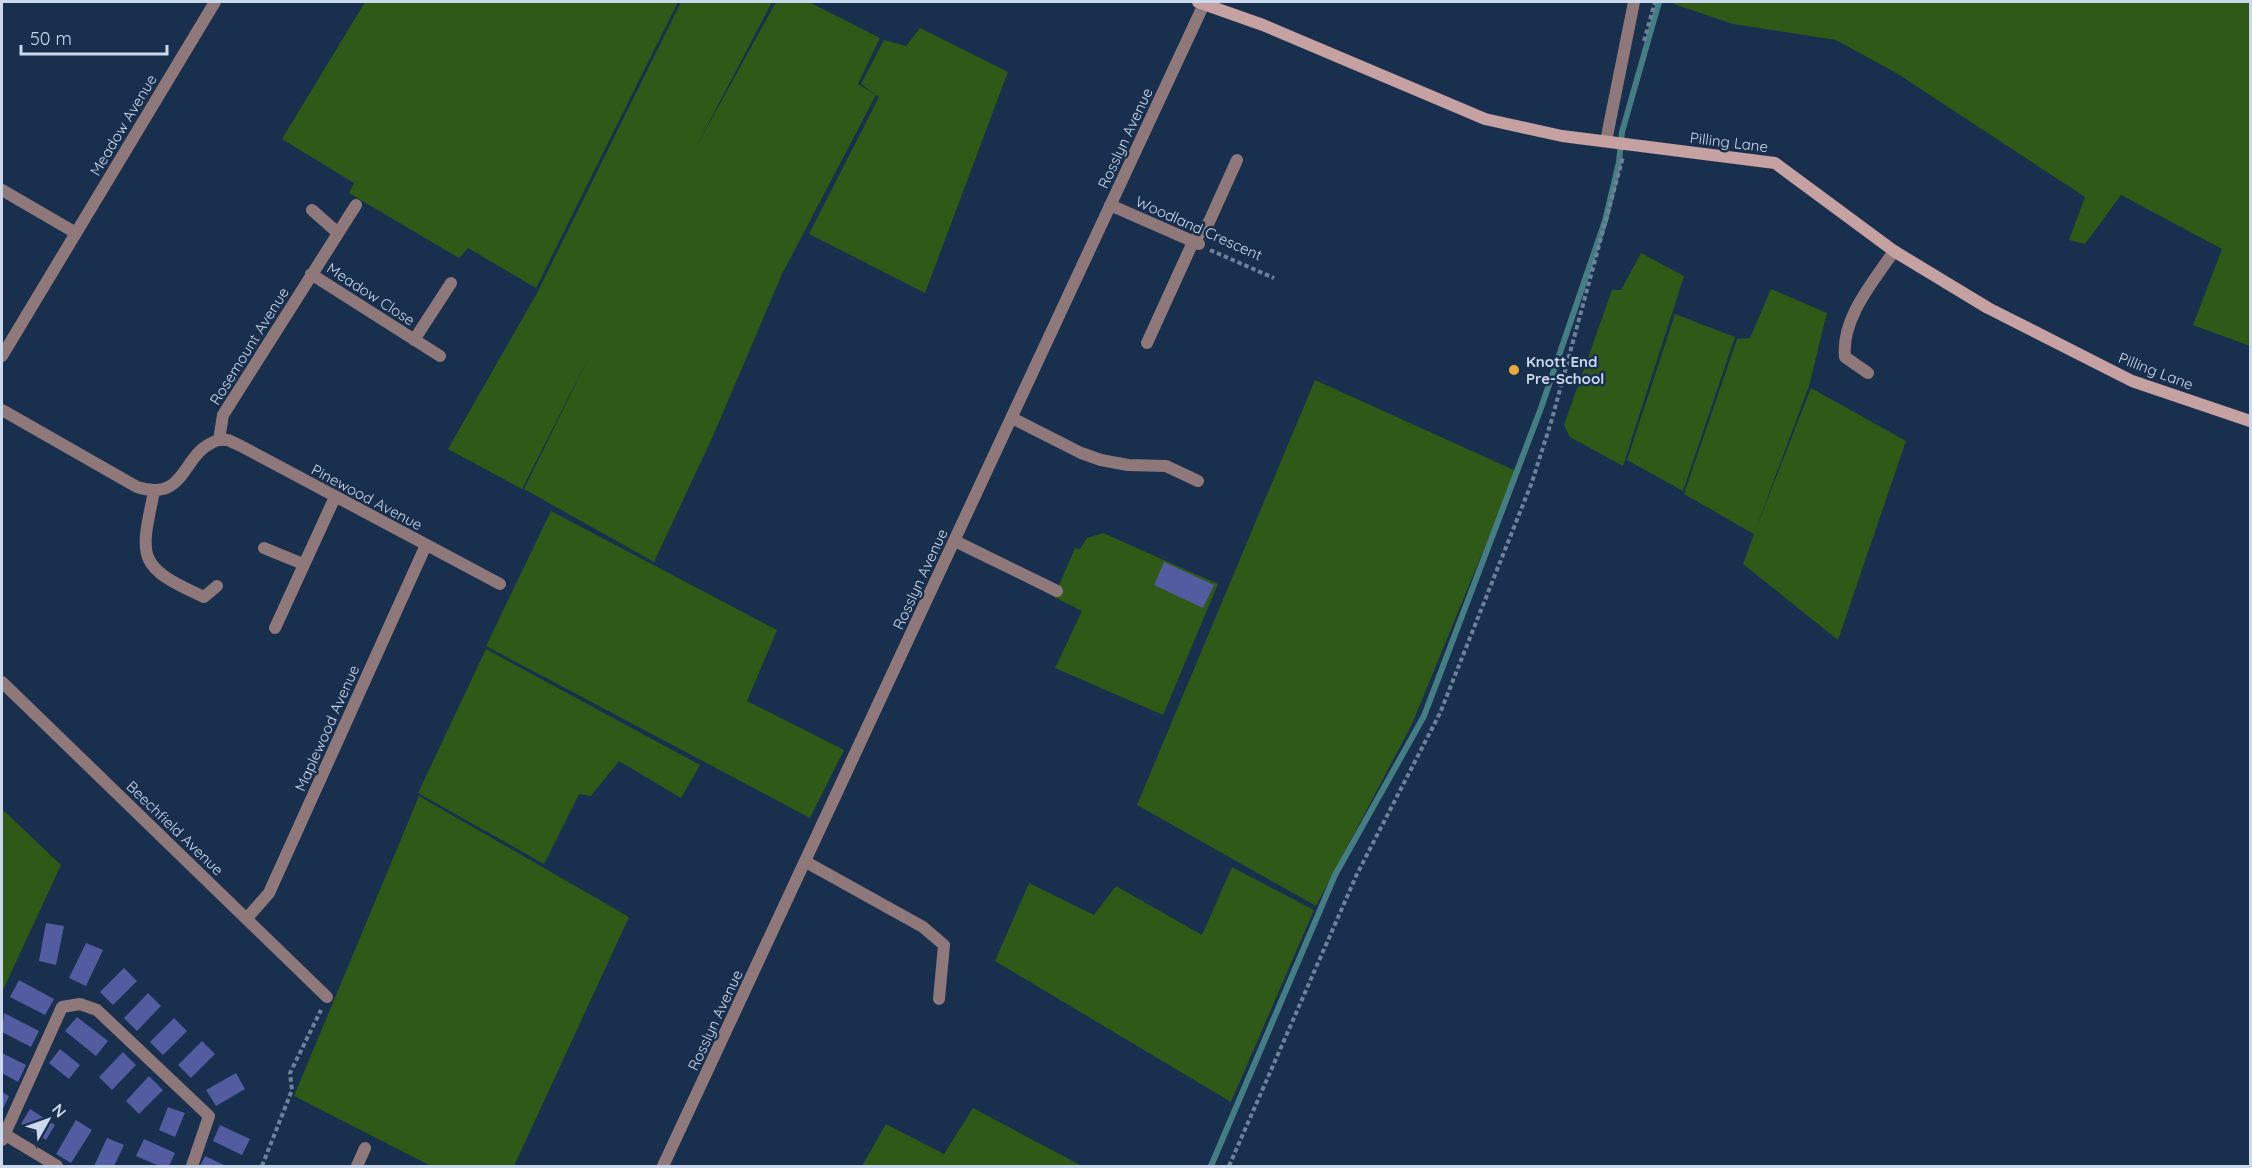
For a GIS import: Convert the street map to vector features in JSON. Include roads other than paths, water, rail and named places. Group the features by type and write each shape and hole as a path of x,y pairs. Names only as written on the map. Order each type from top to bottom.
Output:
{"street":[{"name":"Meadow Avenue","path":"2,356 215,2"},
{"path":"1606,141 1634,2"},
{"name":"Pilling Lane","path":"1201,3 1263,25 1485,119 1562,136 1775,163 1894,251 1988,308 2132,381 2250,421"},
{"name":"Rosslyn Avenue","path":"663,1167 1012,418 1201,3"},
{"path":"1147,343 1196,243 1209,222 1237,160"},
{"path":"2,190 76,233"},
{"name":"Rosemount Avenue","path":"219,440 223,415 356,205"},
{"name":"Woodland Crescent","path":"1110,205 1196,243"},
{"path":"312,210 338,233"},
{"path":"1868,373 1845,357 1844,346 1858,305 1894,251"},
{"name":"Meadow Close","path":"311,274 440,356"},
{"name":"Meadow Close","path":"414,340 451,283"},
{"path":"2,410 136,487 154,492 169,488 180,478 199,450 208,443 219,440"},
{"path":"1012,418 1081,453 1101,460 1128,465 1166,466 1198,481"},
{"name":"Pinewood Avenue","path":"219,440 228,440 241,446 500,584"},
{"path":"154,492 144,539 146,556 154,568 176,584 204,597 217,586"},
{"path":"275,628 335,497"},
{"path":"955,541 1057,591"},
{"name":"Maplewood Avenue","path":"247,918 269,893 426,545"},
{"path":"264,548 303,564"},
{"name":"Beechfield Avenue","path":"2,682 327,997"},
{"path":"806,862 923,927 944,945 939,999"},
{"path":"57,1167 3,1137 62,1007 80,1004 97,1010 209,1116 192,1167"},
{"path":"357,1167 365,1148"}],"waterway":[{"path":"1211,1166 1335,875 1424,716 1541,408 1605,221 1619,162 1622,132 1659,2"}],"place":[{"name":"Knott End Pre-School","path":"1514,370"}]}
